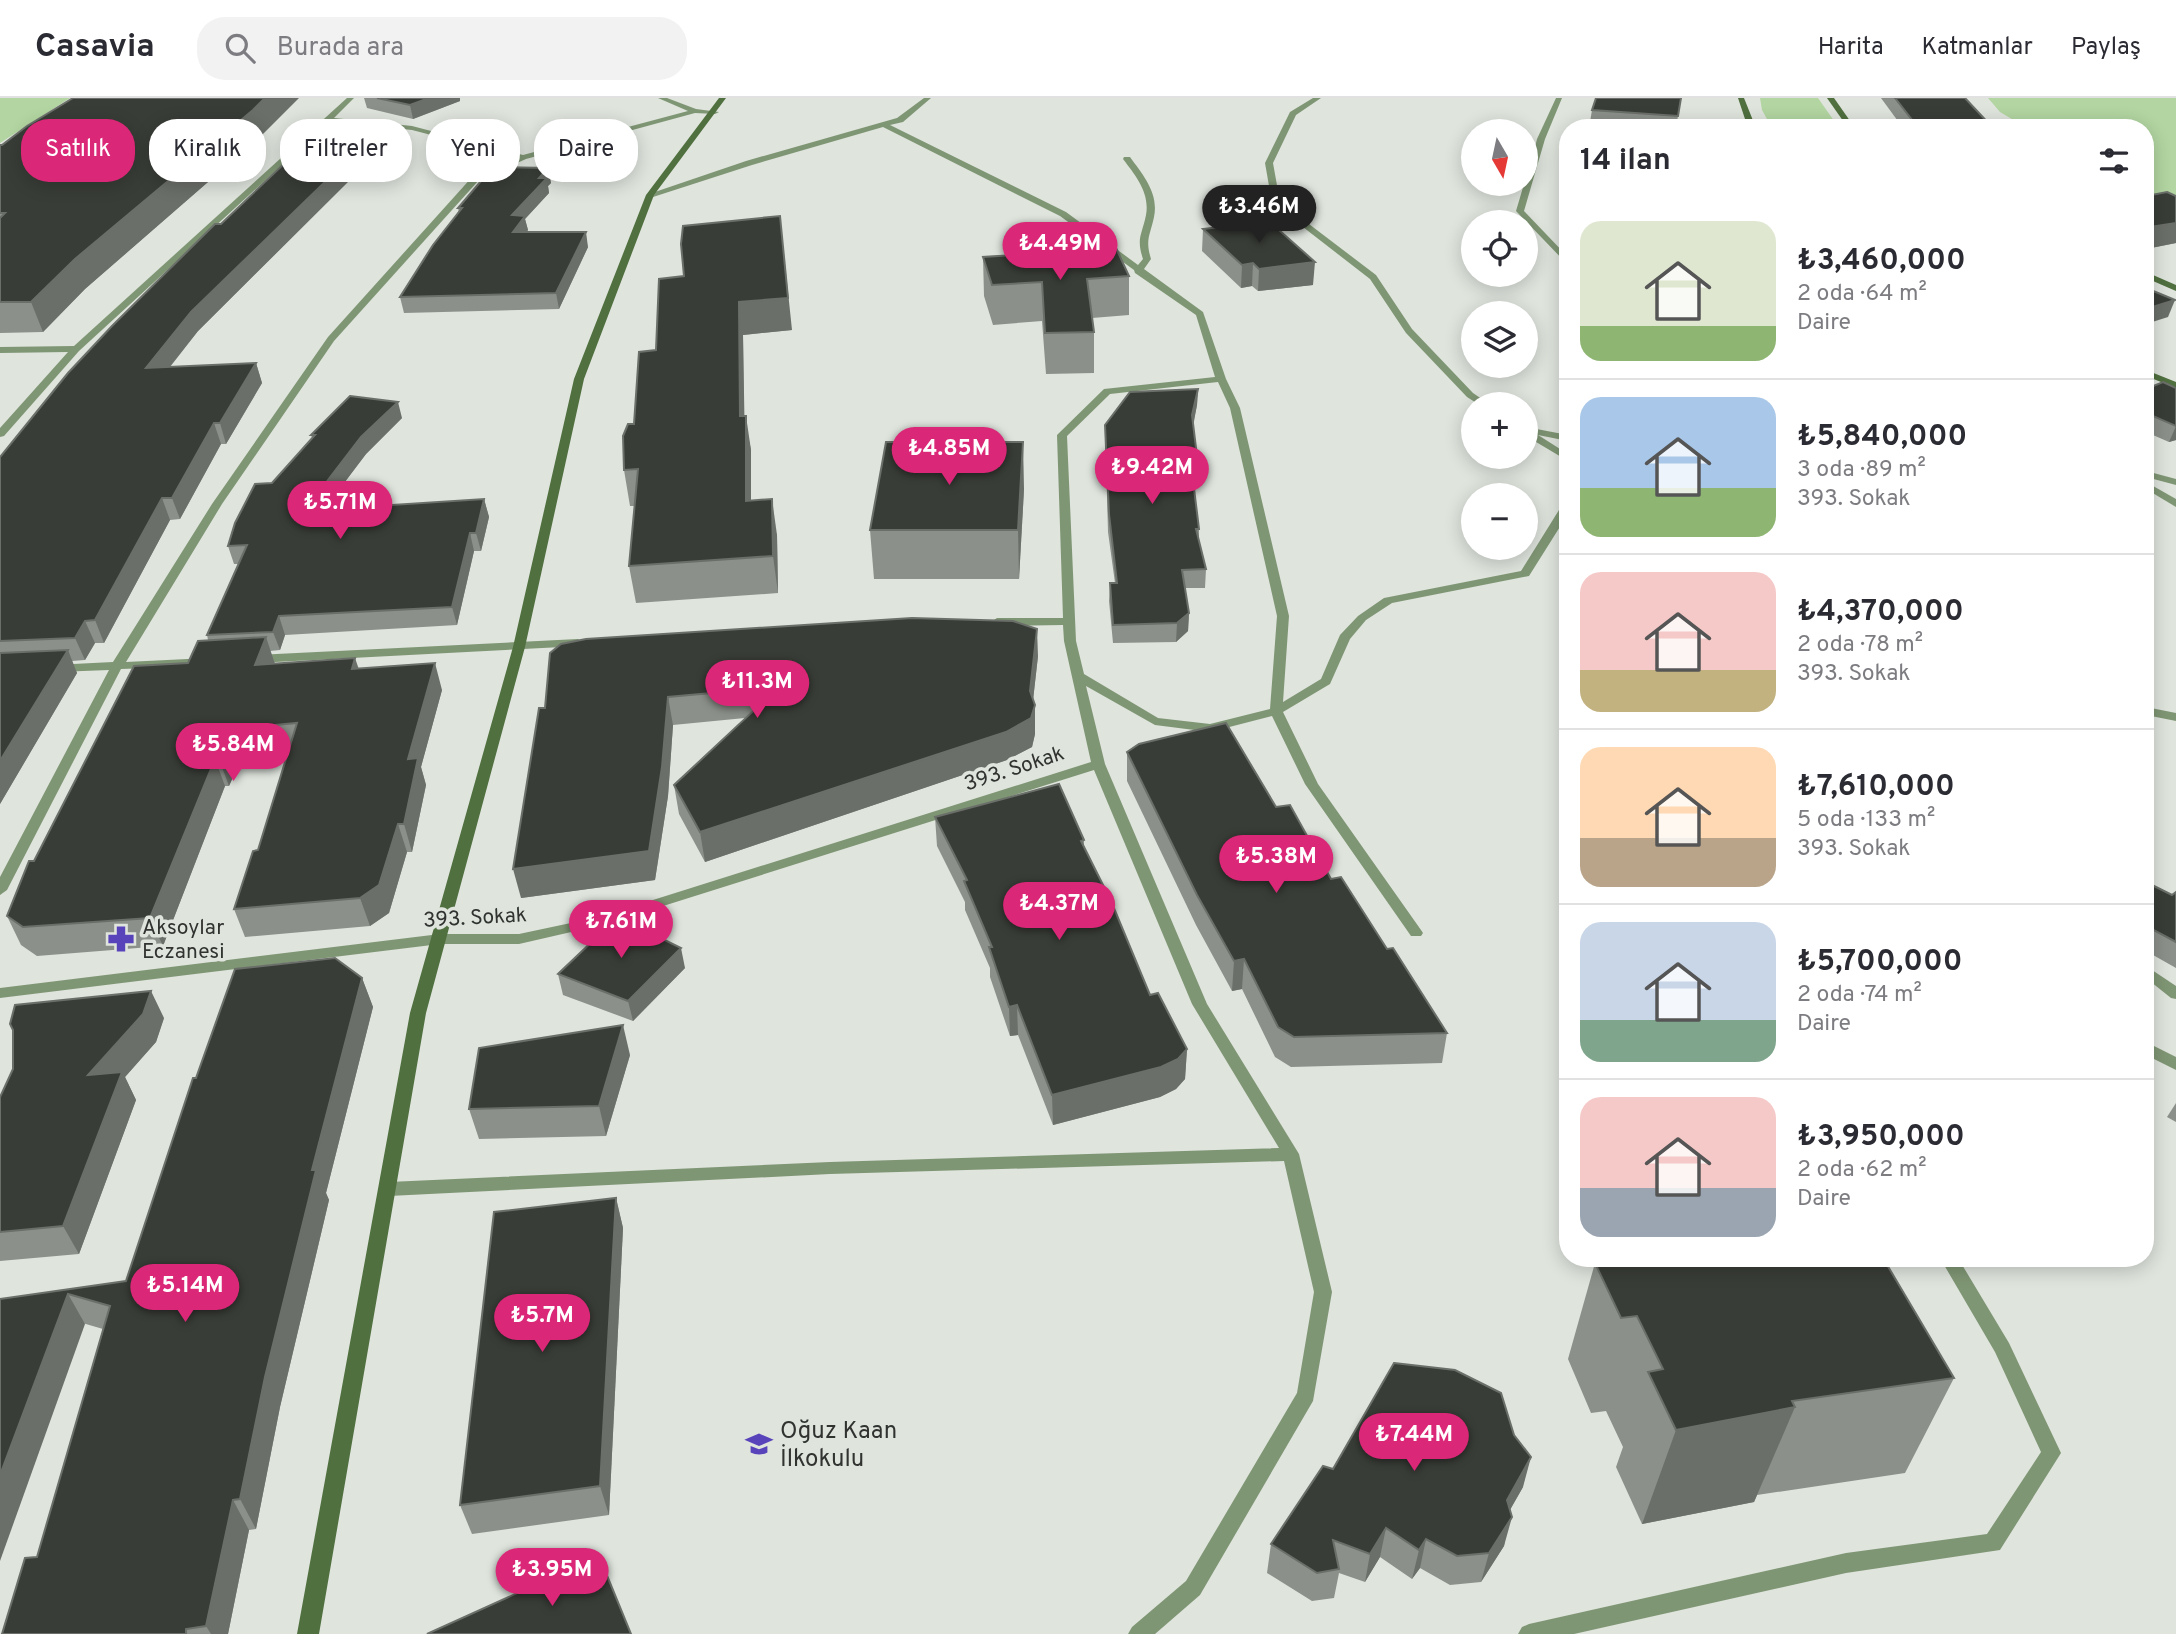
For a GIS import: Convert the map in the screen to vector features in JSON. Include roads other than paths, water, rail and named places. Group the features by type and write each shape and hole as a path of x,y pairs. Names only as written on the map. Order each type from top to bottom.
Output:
{"street":[{"path":"327,119 351,98"},
{"path":"661,98 695,111"},
{"path":"308,1634 389,1189 418,1013 519,647 579,379 650,195 723,98"},
{"path":"650,195 748,163 900,120 928,98"},
{"path":"1318,98 1293,114 1269,163 1276,203 1373,276 1409,331 1466,392"},
{"path":"1559,98 1541,139 1520,211 1559,252"},
{"path":"1741,98 1749,119"},
{"path":"1830,98 1845,119"},
{"path":"0,890 117,666 217,504 331,340 476,178 523,156 568,147 695,111 715,111"},
{"path":"884,125 1063,214 1200,314 1221,379 1235,408 1283,616 1276,711 1312,784 1416,933"},
{"path":"412,128 523,156"},
{"path":"1127,159 1146,183 1150,202 1150,216 1142,232 1147,259 1138,271"},
{"path":"0,434 76,349 280,162"},
{"path":"2154,278 2176,288"},
{"path":"0,350 76,349"},
{"path":"2154,376 2176,385"},
{"path":"1139,1634 1192,1588 1306,1395 1323,1292 1291,1154 1200,1004 1098,764 1077,675 1069,621 1062,435 1107,391 1221,379"},
{"path":"1538,432 1559,436"},
{"path":"1538,438 1559,452"},
{"path":"2154,476 2176,482"},
{"path":"2154,490 2176,504"},
{"path":"1077,675 1155,721 1210,728 1276,711 1326,681 1343,638 1362,618 1388,600 1525,574 1559,519"},
{"path":"985,622 1069,621"},
{"path":"242,660 588,642"},
{"path":"39,669 228,661"},
{"path":"2154,713 2176,717"},
{"name":"393. Sokak","path":"0,993 440,939 519,939 601,921 1098,764"},
{"path":"2154,977 2176,994"},
{"path":"2154,1052 2176,1064"},
{"path":"389,1189 830,1168 1291,1154"},
{"path":"1529,1634 1846,1563 1993,1543 2051,1453 2002,1348 1954,1267"}],"place":[{"name":"Aksoylar Eczanesi","path":"121,939"},
{"name":"Oğuz Kaan İlkokulu","path":"759,1444"}]}
